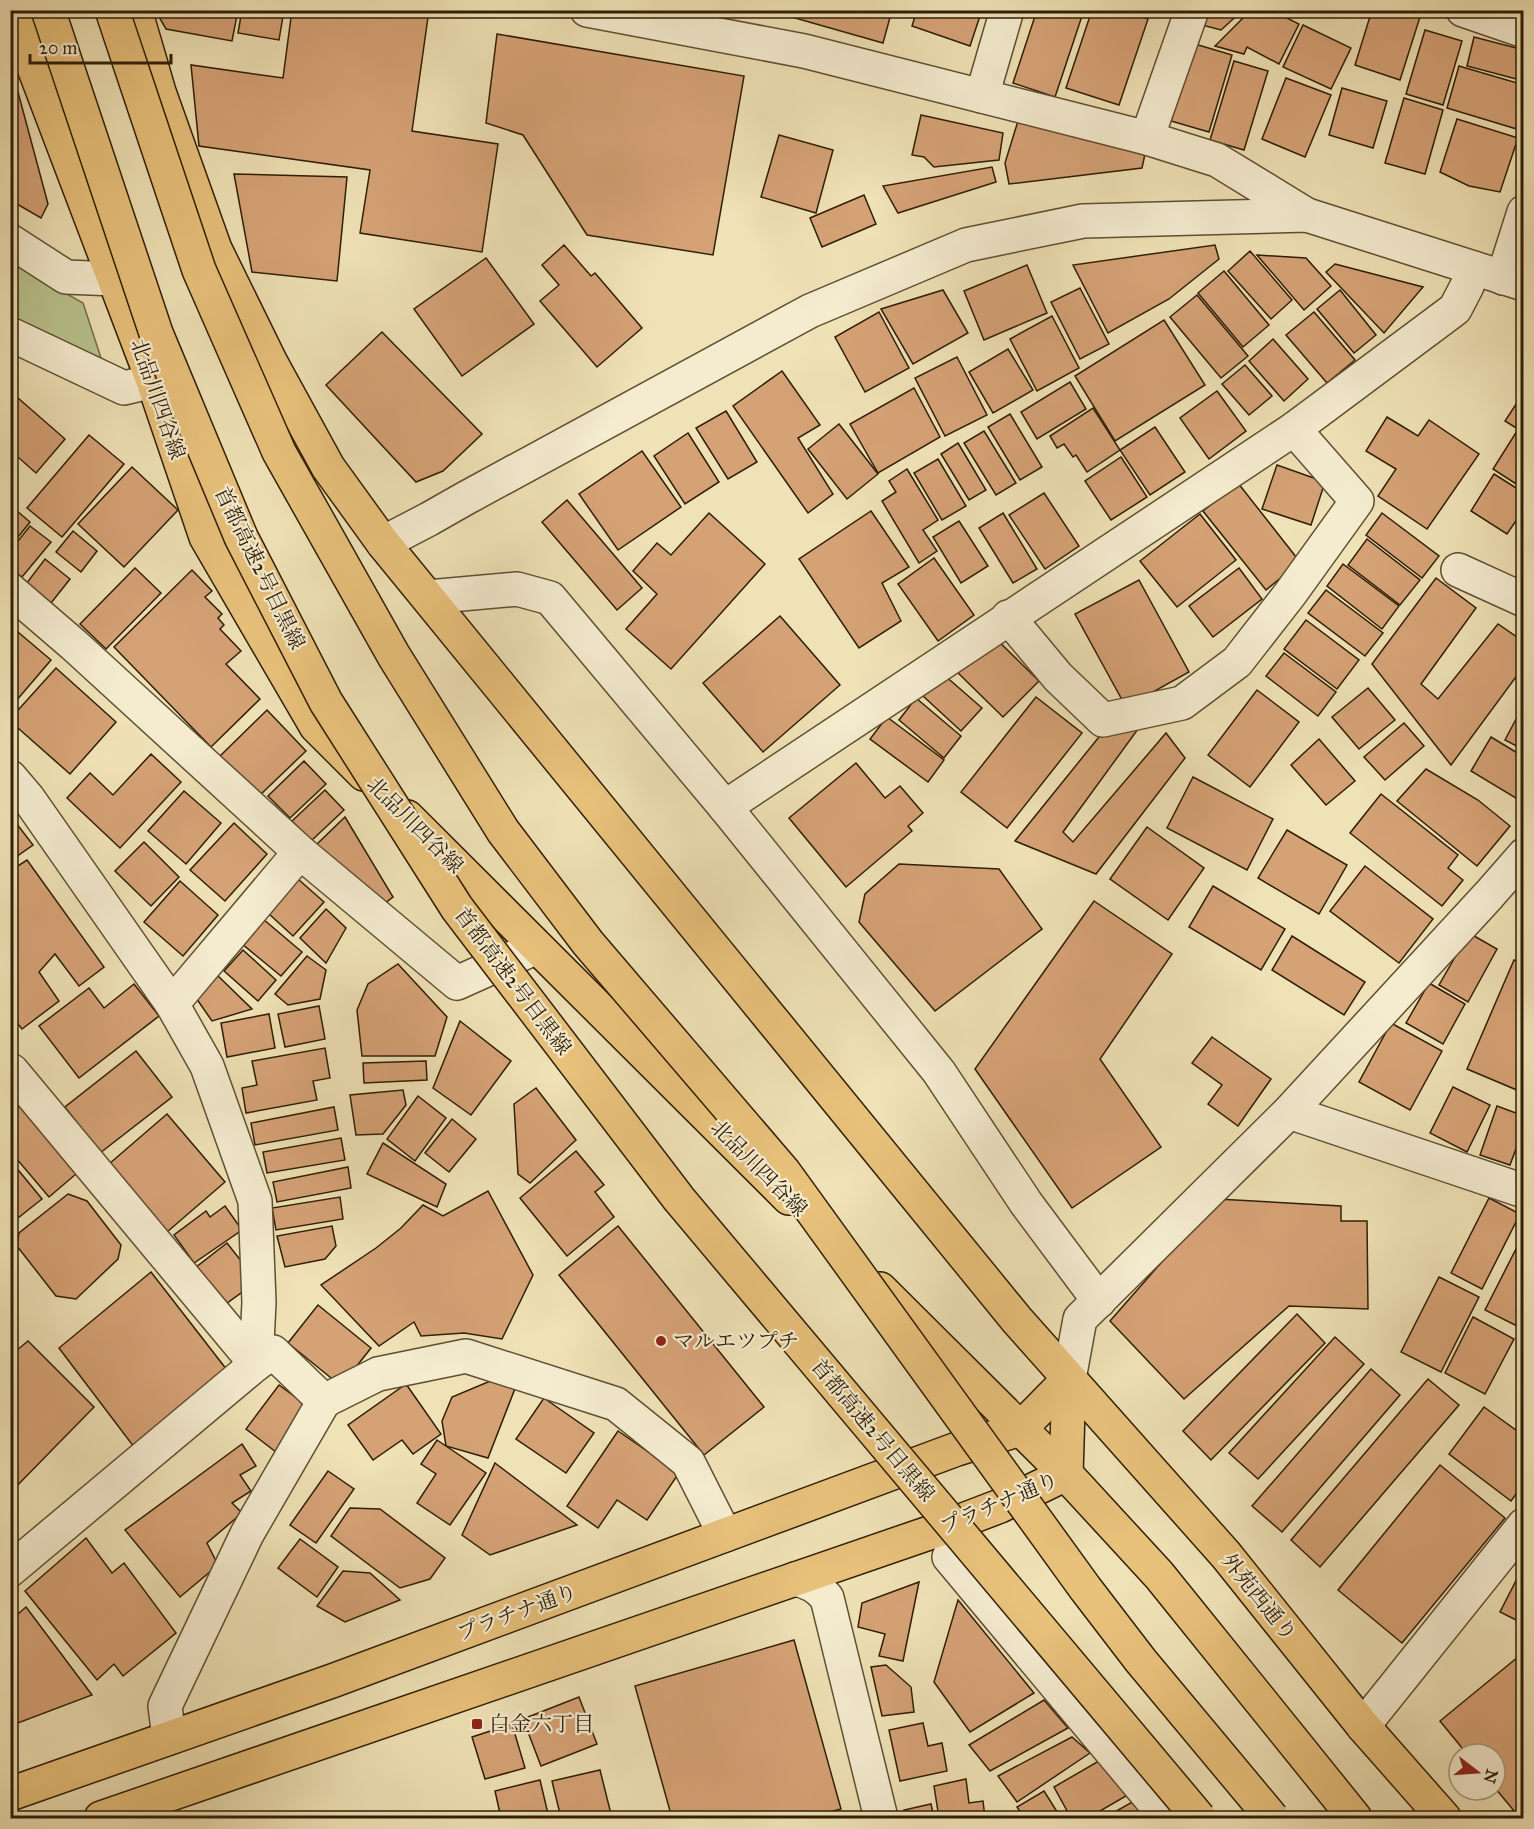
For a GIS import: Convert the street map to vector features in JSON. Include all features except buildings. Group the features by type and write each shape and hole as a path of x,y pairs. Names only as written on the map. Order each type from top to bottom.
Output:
{"main road":[{"name":"首都高速2号目黒線","path":"48,10 156,333 241,537 326,702 457,908 679,1199 1199,1818"},
{"path":"112,10 199,270 279,453 394,656 503,831 588,943 784,1172 1085,1588 1272,1818"},
{"path":"135,10 159,92 215,249 271,363 328,467 383,543 982,1278 1070,1379"},
{"name":"北品川四谷線","path":"13,13 153,381 206,537 316,726 1066,1474"},
{"name":"プラチナ通り","path":"10,1794 332,1681 957,1449 1020,1429 1070,1379"},
{"name":"プラチナ通り","path":"101,1818 1000,1506 1066,1474 1070,1379"},
{"name":"外苑西通り","path":"1070,1379 1226,1555 1363,1726 1444,1818"},
{"path":"1066,1474 1160,1575 1355,1818"}],"street":[{"path":"587,10 804,51 1147,138 1217,160 1307,215 1500,277"},
{"path":"982,96 1007,10"},
{"path":"1147,138 1192,10"},
{"path":"1463,10 1524,31"},
{"path":"1500,277 1524,212"},
{"path":"383,543 810,311 966,245 1083,221 1307,215"},
{"path":"10,241 66,276 115,279"},
{"path":"725,807 1294,429 1455,309 1467,286 1500,277"},
{"path":"10,334 124,388 153,381"},
{"path":"1008,617 1058,677 1103,720 1182,703 1237,662 1290,594 1357,501 1294,429"},
{"path":"1458,570 1524,600"},
{"path":"428,597 517,589 550,598 725,807 939,1072 1026,1203 1099,1301"},
{"path":"10,590 74,645 300,852 457,983 537,947"},
{"path":"10,777 28,798 172,1004 207,1066 255,1201 259,1302 256,1364"},
{"path":"172,1004 300,852"},
{"path":"1070,1379 1080,1319 1289,1112 1490,895 1524,855"},
{"path":"11,1071 256,1364"},
{"path":"1289,1112 1524,1191"},
{"path":"10,1570 273,1352 324,1401"},
{"path":"169,1738 165,1706 247,1534 324,1401 378,1374 466,1356 616,1404 688,1462 725,1535"},
{"path":"1363,1726 1524,1525"},
{"path":"950,1557 1167,1818"},
{"path":"795,1579 808,1582 820,1590 827,1599 881,1818"}],"green space":[{"path":"10,262 83,303 102,361 11,325"}],"place":[{"name":"マルエツプチ","path":"661,1341"},
{"name":"白金六丁目","path":"477,1724"}]}
